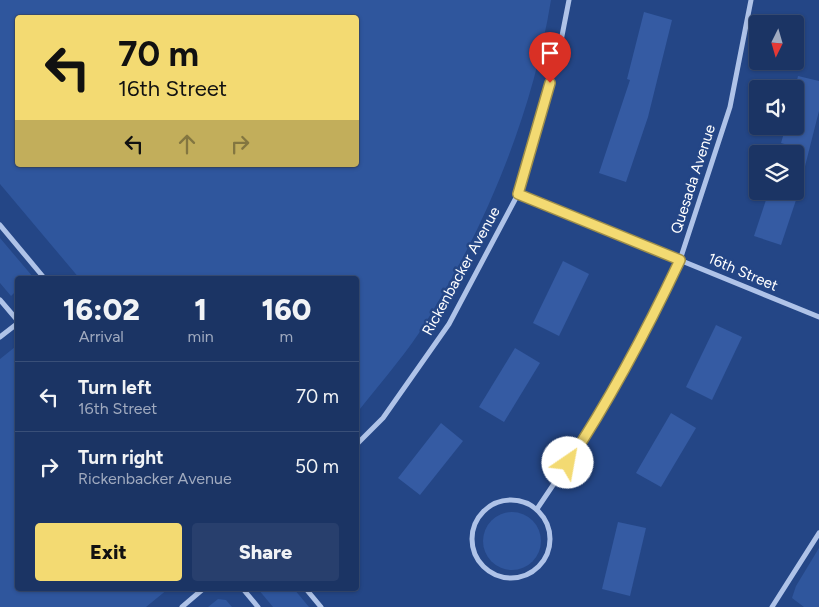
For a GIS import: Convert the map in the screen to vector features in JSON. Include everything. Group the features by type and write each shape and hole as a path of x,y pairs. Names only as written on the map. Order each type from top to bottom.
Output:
{"street":[{"name":"Rickenbacker Avenue","path":"359,442 383,418 449,324 518,194 560,46 569,0"},
{"name":"Quesada Avenue","path":"537,509 578,448 618,382 680,260 730,107 751,0"},
{"name":"16th Street","path":"518,194 819,317"},
{"path":"0,224 43,276"},
{"path":"0,300 15,318"},
{"path":"0,338 15,325"},
{"path":"515,499 526,502 537,509 546,519 550,532 550,546 546,559 537,569 525,576 511,578 498,576 486,569 477,559 472,548 474,523 481,512 502,500 515,499"},
{"path":"772,607 819,533"},
{"path":"182,607 201,591"},
{"path":"245,591 258,607"},
{"path":"308,591 321,607"}],"shaded area":[{"path":"0,0 551,0 542,44 518,131 484,215 464,256 419,333 359,410 359,276 77,276 0,184"},
{"path":"0,238 32,276 15,276 15,292 11,296 0,283"},
{"path":"15,347 15,591 166,591 146,607 0,607 0,359"},
{"path":"512,512 528,517 536,525 541,541 536,557 528,565 512,570 496,565 488,557 483,541 488,525 496,517"},
{"path":"819,548 819,607 804,607 792,598 796,586"},
{"path":"260,591 296,591 309,607 273,607"},
{"path":"218,599 226,600 232,607 208,607"}],"building":[{"path":"644,12 672,20 648,117 626,182 599,173 630,80 627,79"},
{"path":"798,76 819,81 819,111 804,170 804,145 781,143 783,135 804,135 804,80 797,80"},
{"path":"766,200 796,200 781,245 754,236"},
{"path":"563,261 589,274 559,336 533,323"},
{"path":"716,325 742,337 712,400 686,387"},
{"path":"515,348 540,363 504,422 479,407"},
{"path":"671,413 696,428 661,487 636,473"},
{"path":"441,423 463,441 420,495 398,478"},
{"path":"618,522 646,528 630,596 602,589"}],"route":[{"path":"550,83 518,194 680,260 618,382 568,463"}]}
